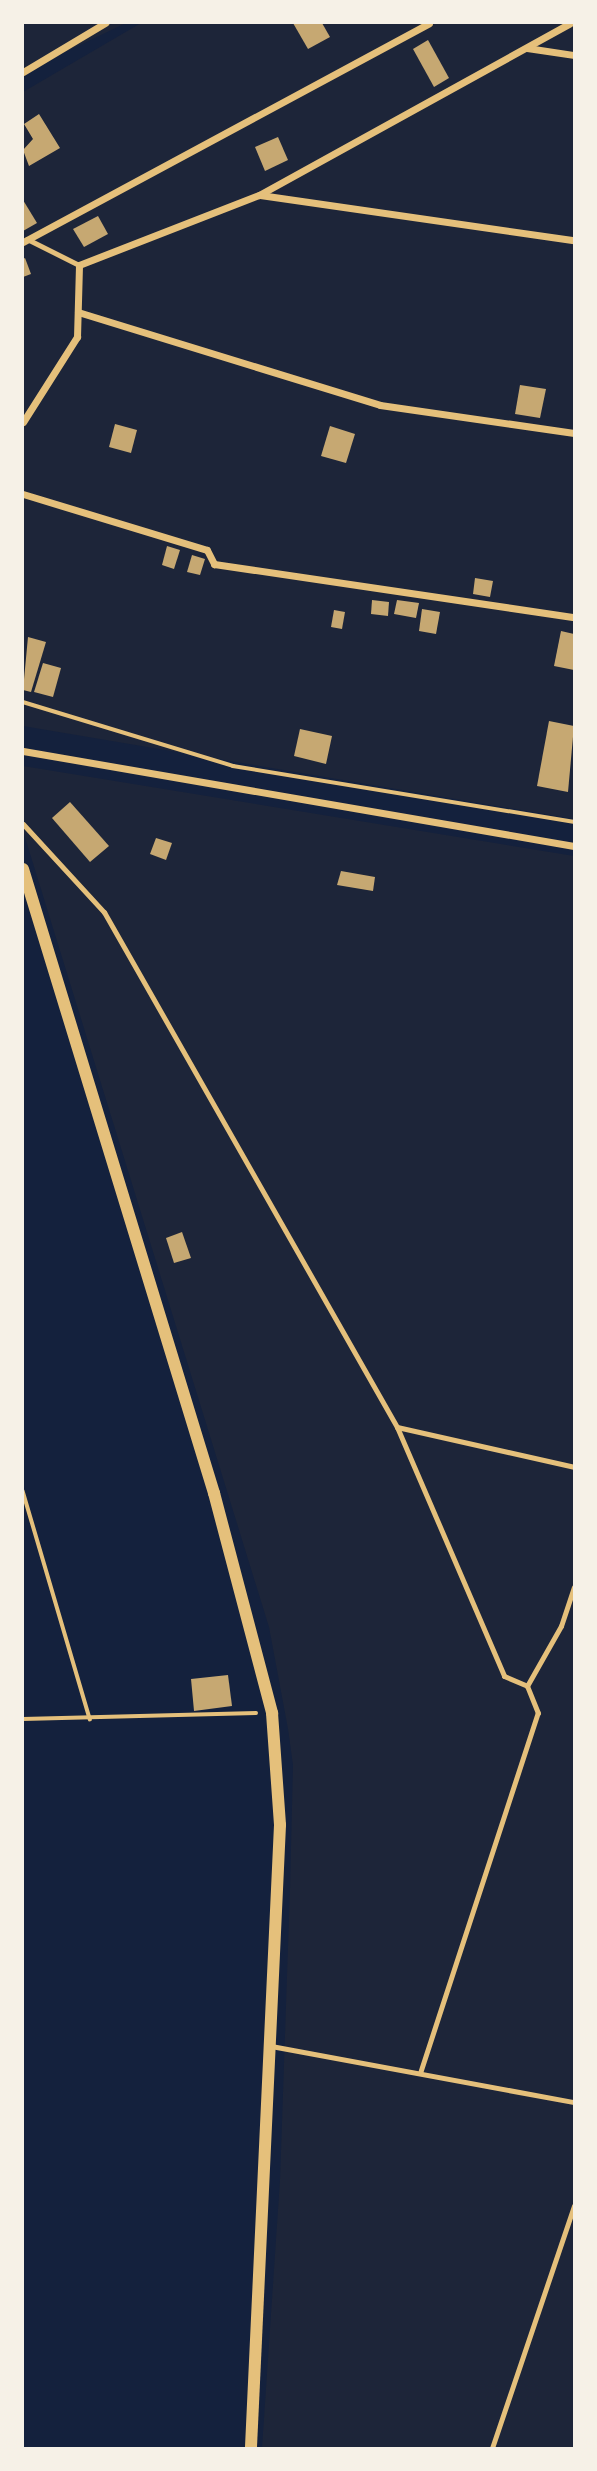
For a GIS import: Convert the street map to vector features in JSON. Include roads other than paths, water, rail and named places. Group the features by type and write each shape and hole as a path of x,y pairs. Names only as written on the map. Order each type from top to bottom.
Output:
{"street":[{"path":"23,72 105,23"},
{"path":"25,241 429,23"},
{"path":"23,422 77,337 79,265 259,194 570,23"},
{"path":"527,48 574,55"},
{"path":"259,194 574,240"},
{"path":"78,312 380,405 574,433"},
{"path":"23,494 207,550 214,564 574,617"},
{"path":"23,751 574,846"},
{"path":"23,869 214,1493 272,1713 280,1825 251,2448"}],"lane":[{"path":"25,241 79,265"},
{"path":"23,824 104,912 397,1427 504,1676 527,1686 538,1713 420,2073"},
{"path":"397,1427 574,1467"},
{"path":"527,1686 561,1626 574,1587"},
{"path":"270,2045 574,2102"},
{"path":"492,2448 574,2206"}]}
